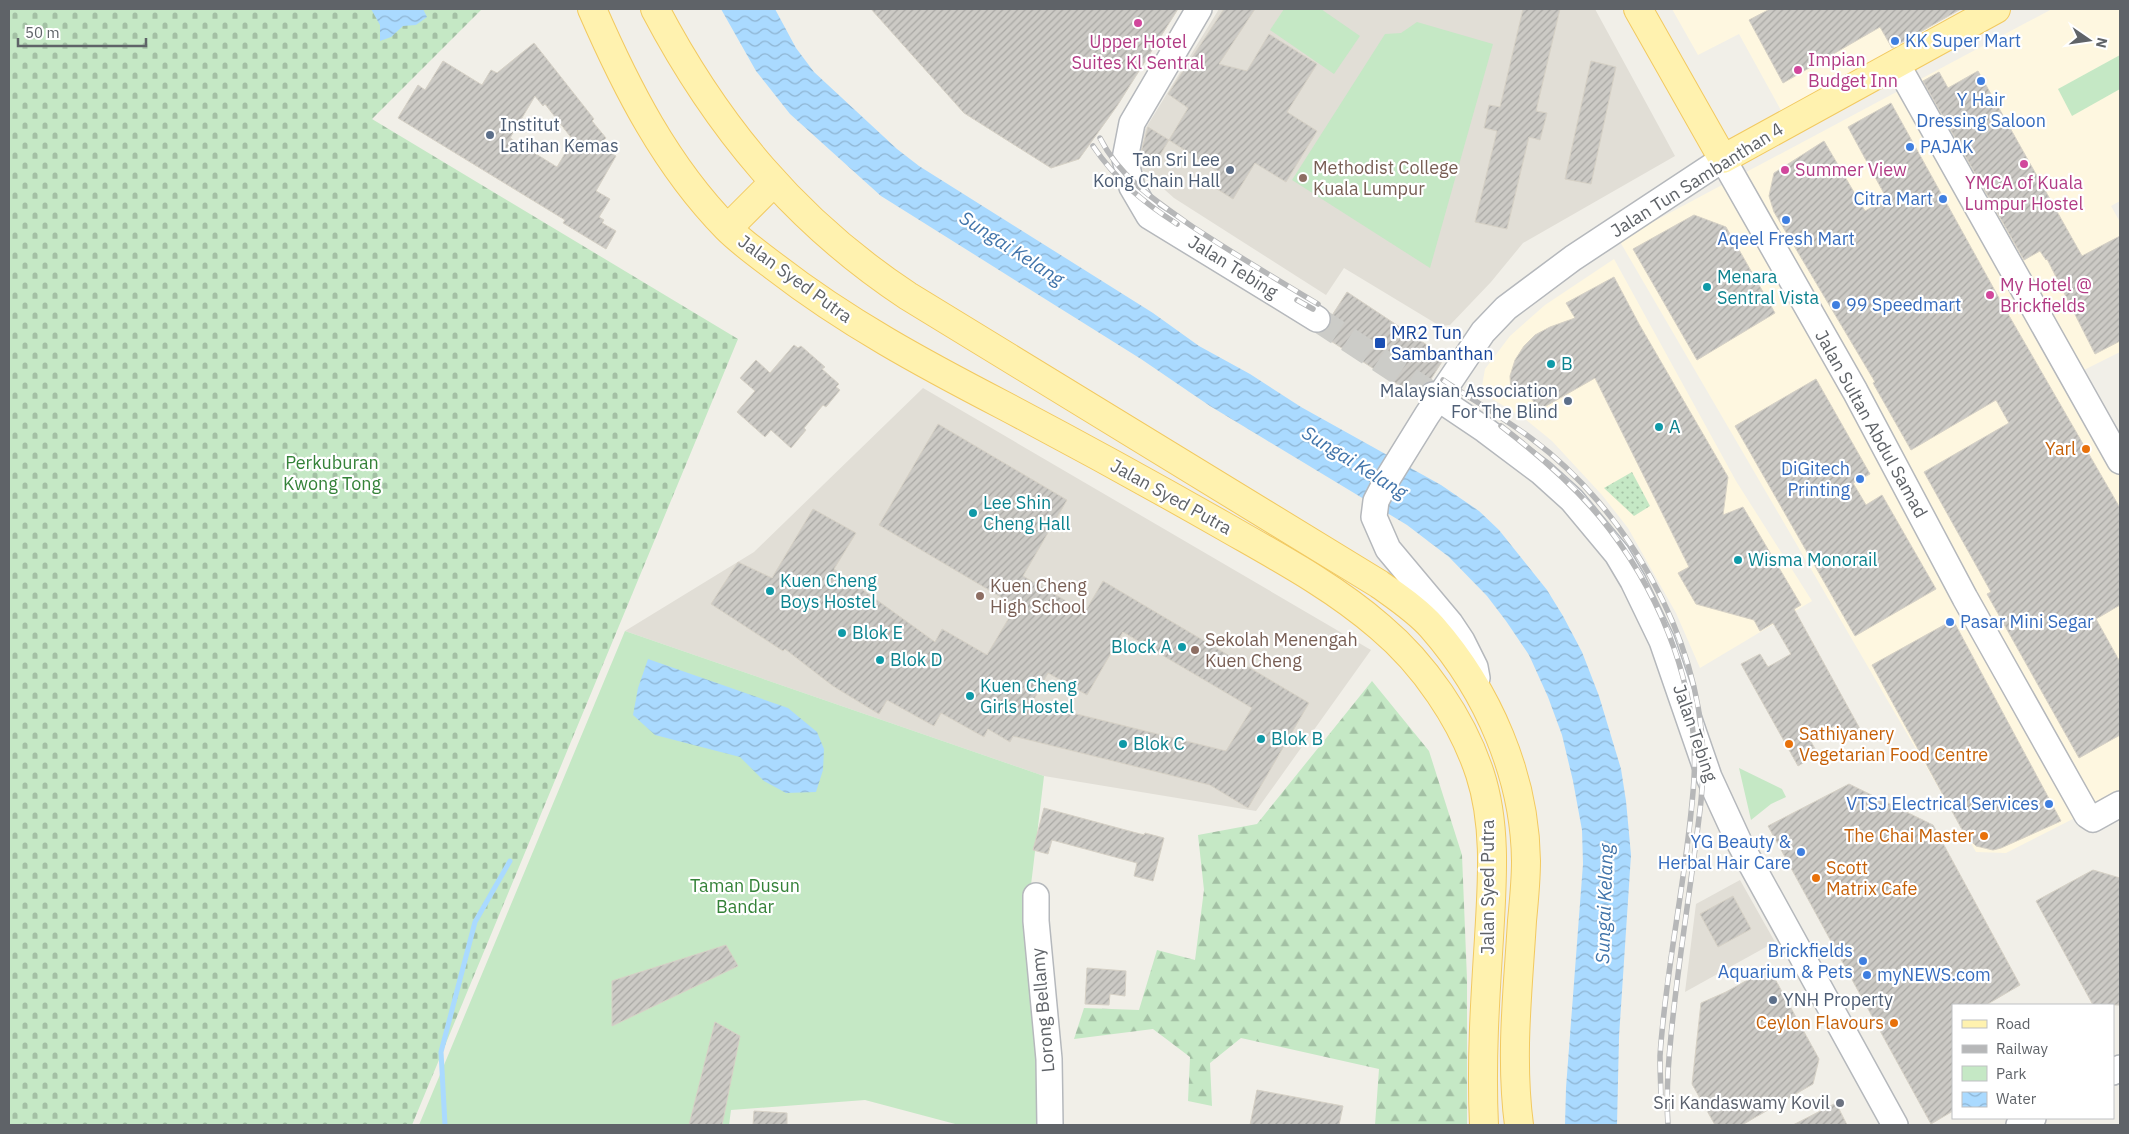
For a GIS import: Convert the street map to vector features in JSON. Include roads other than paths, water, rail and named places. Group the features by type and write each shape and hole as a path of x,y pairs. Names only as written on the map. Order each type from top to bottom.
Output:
{"main road":[{"name":"Jalan Syed Putra","path":"592,9 616,62 644,116 694,188 728,228 805,291 913,357 1092,452 1321,583 1380,627 1415,663 1453,715 1467,741 1482,780 1487,804 1491,860 1483,1051 1484,1125"},
{"name":"Jalan Syed Putra","path":"655,9 678,52 713,108 773,183 814,223 884,280 1330,553 1397,597 1431,626 1461,665 1481,697 1512,770 1520,802 1525,836 1526,862 1514,1054 1519,1125"},
{"name":"Jalan Sultan Abdul Samad","path":"1638,9 1723,159"},
{"name":"Jalan Tun Sambanthan 4","path":"1723,159 1897,64 1982,12"},
{"path":"728,228 773,183"}],"street":[{"name":"Jalan Tebing","path":"1199,9 1132,122 1124,159 1132,187 1149,216 1316,319"},
{"path":"1897,64 2120,461"},
{"name":"Jalan Tun Sambanthan 4","path":"1481,697 1475,667 1462,641 1416,581 1388,549 1374,517 1376,502 1388,478 1433,403 1483,332 1506,308 1573,258 1723,159"},
{"name":"Jalan Sultan Abdul Samad","path":"1723,159 1855,391 1969,606 2087,816 2093,819 2120,804"},
{"name":"Jalan Tebing","path":"1433,403 1485,430 1560,488 1597,528 1621,560 1646,606 1662,641 1710,777 1739,842 1895,1125"},
{"name":"Lorong Bellamy","path":"1036,896 1036,921 1049,1059 1050,1125"},
{"path":"2019,1125 2031,1119"}],"water":[{"path":"371,9 423,9 427,17 416,25 403,26 391,37 380,41 380,25"},
{"name":"Sungai Kelang","path":"721,9 775,9 796,48 814,72 897,149 919,166 1153,313 1199,346 1250,374 1301,407 1441,485 1479,511 1499,530 1547,590 1582,652 1599,696 1621,769 1631,855 1619,1037 1617,1125 1565,1125 1566,1088 1583,864 1582,830 1562,735 1548,697 1529,655 1487,596 1449,557 1407,525 1210,406 1141,359 881,196 790,114 756,71"},
{"path":"648,659 788,708 817,732 824,749 823,770 816,792 786,793 764,781 740,757 655,735 633,715 638,688"}],"waterway":[{"path":"445,1125 441,1052 475,922 510,861"}],"tunnel":[{"path":"1317,319 1433,395"}],"railway":[{"path":"1100,138 1108,152 1129,177 1140,188 1179,218 1318,304"},
{"path":"1093,146 1131,190 1177,224"},
{"path":"1297,300 1313,309"},
{"path":"1443,380 1532,439 1566,468 1598,501 1626,538 1651,577 1671,620 1687,663 1698,708 1703,752 1703,774 1671,1036 1667,1103 1668,1125"},
{"path":"1501,426 1559,474 1586,501 1610,530 1629,557 1661,616 1674,647 1684,680 1694,746 1694,779 1687,848 1663,1021 1660,1056 1661,1105"}],"place":[{"name":"Upper Hotel Suites Kl Sentral","path":"1138,23"},
{"name":"KK Super Mart","path":"1895,41"},
{"name":"Impian Budget Inn","path":"1798,70"},
{"name":"Y Hair Dressing Saloon","path":"1981,81"},
{"name":"Institut Latihan Kemas","path":"490,135"},
{"name":"PAJAK","path":"1910,147"},
{"name":"YMCA of Kuala Lumpur Hostel","path":"2024,164"},
{"name":"Tan Sri Lee Kong Chain Hall","path":"1230,170"},
{"name":"Summer View","path":"1785,170"},
{"name":"Methodist College Kuala Lumpur","path":"1303,178"},
{"name":"Citra Mart","path":"1943,199"},
{"name":"Aqeel Fresh Mart","path":"1786,220"},
{"name":"Menara Sentral Vista","path":"1707,287"},
{"name":"My Hotel @ Brickfields","path":"1990,295"},
{"name":"99 Speedmart","path":"1836,305"},
{"name":"MR2 Tun Sambanthan","path":"1380,343"},
{"name":"B","path":"1551,364"},
{"name":"Malaysian Association For The Blind","path":"1568,401"},
{"name":"A","path":"1659,427"},
{"name":"Yarl","path":"2086,449"},
{"name":"DiGitech Printing","path":"1860,479"},
{"name":"Lee Shin Cheng Hall","path":"973,513"},
{"name":"Wisma Monorail","path":"1738,560"},
{"name":"Kuen Cheng Boys Hostel","path":"770,591"},
{"name":"Kuen Cheng High School","path":"980,596"},
{"name":"Pasar Mini Segar","path":"1950,622"},
{"name":"Blok E","path":"842,633"},
{"name":"Block A","path":"1182,647"},
{"name":"Sekolah Menengah Kuen Cheng","path":"1195,650"},
{"name":"Blok D","path":"880,660"},
{"name":"Kuen Cheng Girls Hostel","path":"970,696"},
{"name":"Blok B","path":"1261,739"},
{"name":"Blok C","path":"1123,744"},
{"name":"Sathiyanery Vegetarian Food Centre","path":"1789,744"},
{"name":"VTSJ Electrical Services","path":"2049,804"},
{"name":"The Chai Master","path":"1984,836"},
{"name":"YG Beauty & Herbal Hair Care","path":"1801,852"},
{"name":"Scott Matrix Cafe","path":"1816,878"},
{"name":"Brickfields Aquarium & Pets","path":"1863,961"},
{"name":"myNEWS.com","path":"1867,975"},
{"name":"YNH Property","path":"1773,1000"},
{"name":"Ceylon Flavours","path":"1894,1023"},
{"name":"Sri Kandaswamy Kovil","path":"1840,1103"}],"park label":[{"name":"Perkuburan Kwong Tong","path":"332,473"},
{"name":"Taman Dusun Bandar","path":"745,896"}]}
